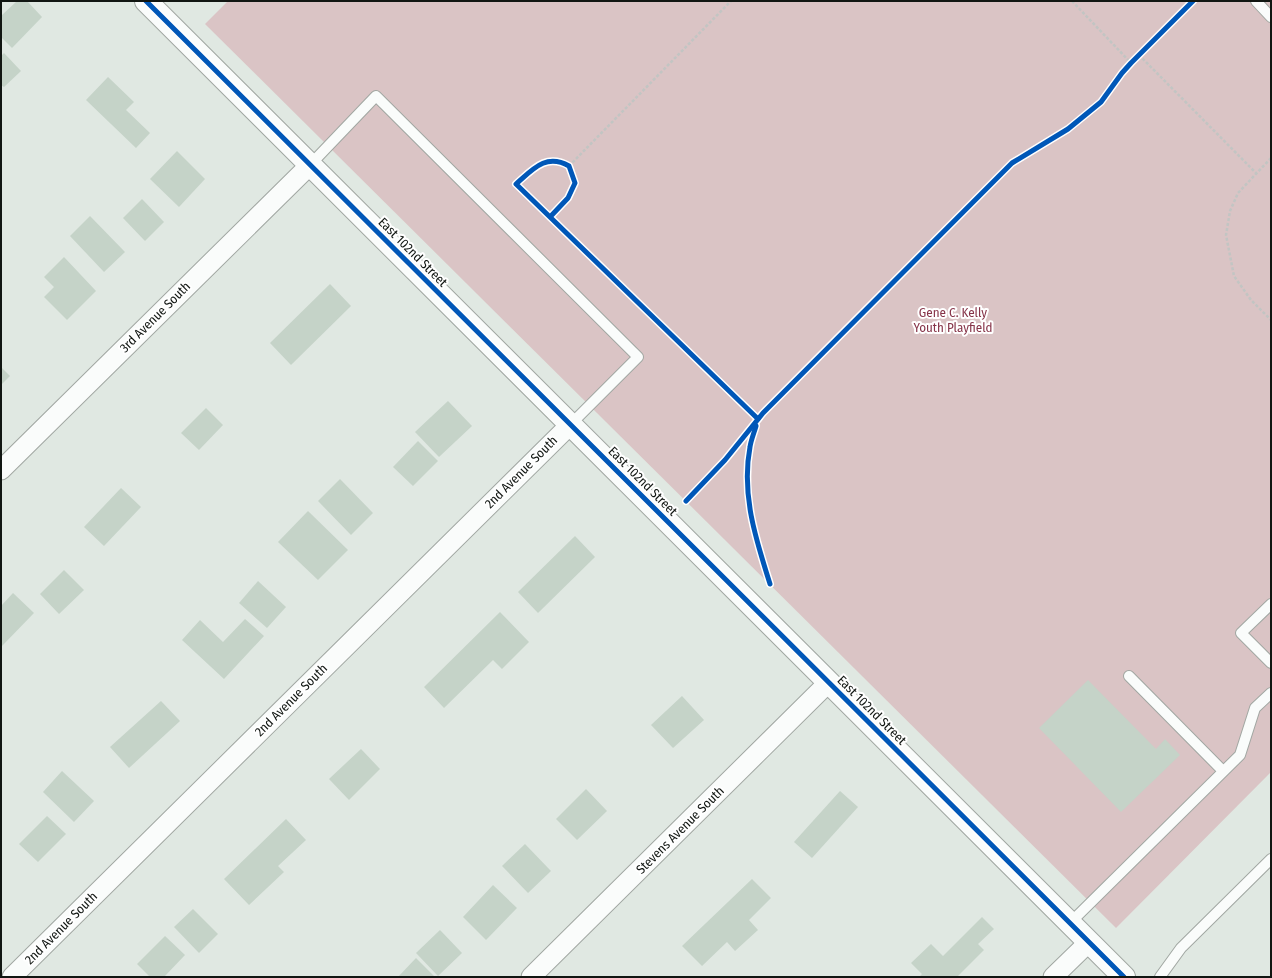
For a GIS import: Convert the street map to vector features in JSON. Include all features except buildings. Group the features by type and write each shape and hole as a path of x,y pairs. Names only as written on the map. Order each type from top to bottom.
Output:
{"street":[{"name":"East 102nd Street","path":"146,1 1124,977"},
{"name":"3rd Avenue South","path":"1,470 310,165"},
{"name":"2nd Avenue South","path":"12,977 571,424"},
{"name":"Stevens Avenue South","path":"531,977 829,682"},
{"path":"1053,977 1089,942"}],"lane":[{"path":"1256,1 1271,17"},
{"path":"310,165 376,96 638,357 571,424"},
{"path":"1271,604 1241,633 1271,663"},
{"path":"1129,676 1223,771"},
{"path":"1070,923 1240,755 1255,708 1271,693"},
{"path":"1160,977 1181,948 1271,859"},
{"path":"1264,866 1271,874"}],"path":[{"path":"569,166 731,1"},
{"path":"1072,1 1131,63"},
{"path":"1126,68 1144,49"},
{"path":"1139,54 1256,173"},
{"path":"1271,158 1238,193 1230,211 1226,235 1234,276 1251,300 1271,320"},
{"path":"562,163 569,166 571,172"}],"green space":[{"name":"Gene C. Kelly Youth Playfield","path":"228,1 1271,1 1271,772 1116,928 205,24"}],"cycle path":[{"path":"146,1 1124,977"},
{"path":"686,501 725,460 763,413 1012,163 1068,129 1101,102 1131,63 1193,1"},
{"path":"550,217 568,198 575,183 569,166 561,162 553,161 540,164 516,184 758,419"},
{"path":"756,426 750,444 747,482 751,517 770,584"}]}
